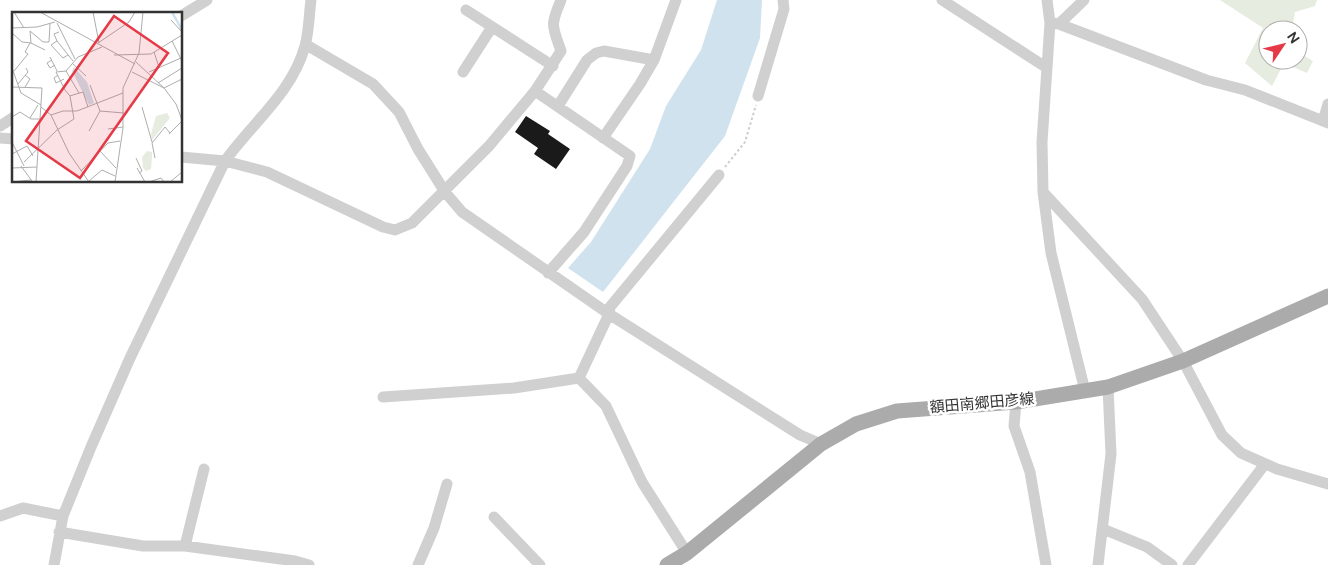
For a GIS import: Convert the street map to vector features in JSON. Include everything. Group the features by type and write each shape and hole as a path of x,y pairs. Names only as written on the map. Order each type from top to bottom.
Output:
{"main road":[{"name":"額田南郷田彦線","path":"667,565 687,553 820,444 856,424 897,411 1016,402 1108,387 1183,361 1328,296"}],"street":[{"path":"182,15 207,0"},
{"path":"54,565 63,516 130,358 225,161 282,94 294,71 305,46 311,0"},
{"path":"182,157 225,161 267,172 383,227 395,230 412,223 490,146 553,66 562,51 552,27 562,0"},
{"path":"603,138 654,60 676,0"},
{"path":"758,96 784,8 783,0"},
{"path":"942,0 1047,68"},
{"path":"1047,0 1055,24 1047,68 1042,142 1044,192 1051,253 1085,391"},
{"path":"1055,24 1084,0"},
{"path":"466,10 553,66"},
{"path":"1055,24 1206,80 1245,90 1325,122 1328,104"},
{"path":"463,72 492,27"},
{"path":"305,46 310,47 373,84 399,112 418,149 445,192 462,212 609,314 800,435 820,444"},
{"path":"558,106 587,60 596,53 604,51 654,60"},
{"path":"535,91 630,156 627,166 584,232 548,273"},
{"path":"0,126 12,118"},
{"path":"579,378 609,314 610,307 719,175"},
{"path":"1044,192 1142,299 1183,361 1222,435 1241,453 1277,469 1328,484"},
{"path":"383,397 514,388 579,378"},
{"path":"579,378 606,406 642,482 687,553"},
{"path":"1098,565 1111,454 1108,387"},
{"path":"1016,402 1014,426 1030,472 1046,565"},
{"path":"1188,565 1265,464"},
{"path":"185,546 204,469"},
{"path":"418,565 434,528 447,484"},
{"path":"0,516 23,508 63,516"},
{"path":"494,517 540,565"},
{"path":"1103,529 1147,547 1172,565"},
{"path":"59,532 143,546 185,546 309,565"}],"path":[{"path":"719,175 745,142 758,96"}],"shaded area":[{"path":"1220,0 1317,0 1315,6 1295,12 1294,20 1258,20 1258,25"},
{"path":"1258,38 1258,70 1280,70 1272,86 1245,63"},
{"path":"1308,58 1313,61 1307,73 1300,70 1308,70"}],"water":[{"path":"717,0 762,0 760,38 725,136 603,292 568,268 591,242 650,149 666,106 701,50"}],"building":[{"path":"526,116 550,131 548,134 570,149 556,169 534,154 538,148 515,132"}]}
